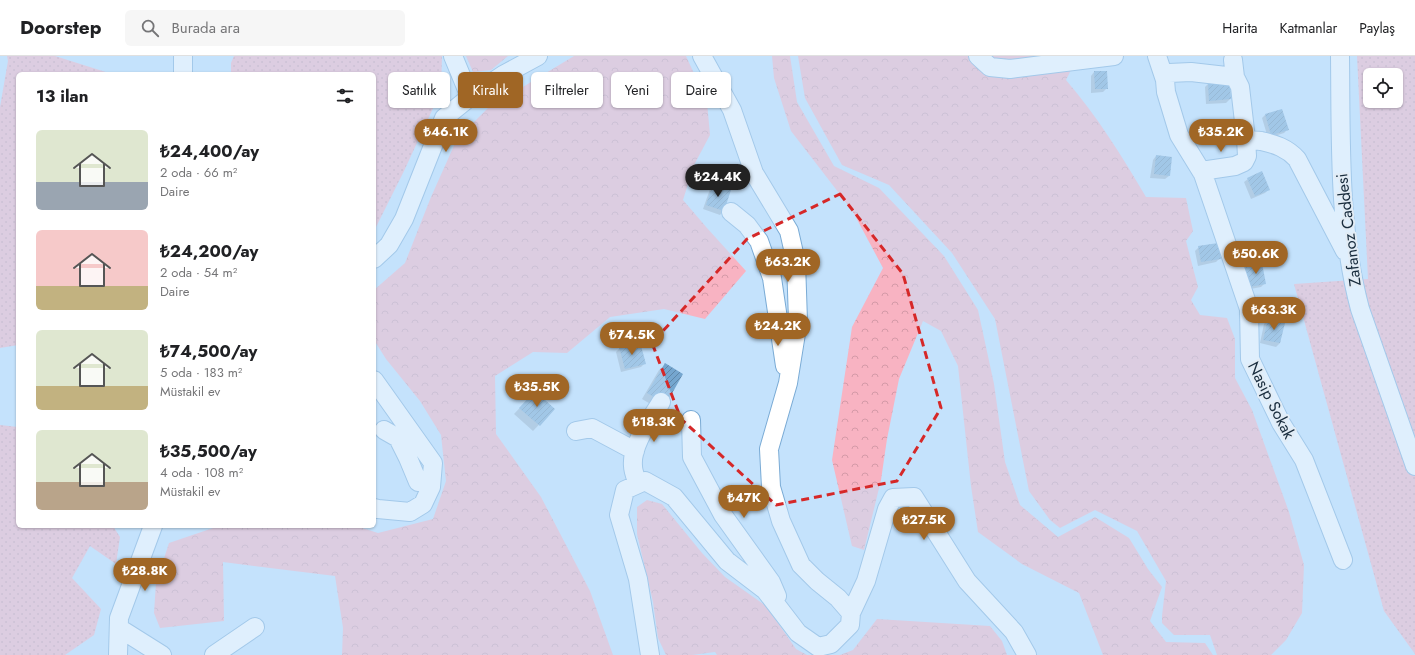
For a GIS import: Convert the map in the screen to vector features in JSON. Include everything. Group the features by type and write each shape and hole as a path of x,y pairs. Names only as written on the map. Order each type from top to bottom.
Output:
{"street":[{"path":"183,56 183,72"},
{"path":"453,56 460,72"},
{"path":"505,72 513,56"},
{"path":"509,72 538,56"},
{"path":"702,56 732,110 754,173 789,230 796,262 798,321 788,383 769,448 771,487 781,521 801,565 817,581 838,598 851,613"},
{"path":"978,56 990,67 1010,69 1114,56"},
{"name":"Nasip Sokak","path":"1157,56 1165,80 1166,92 1179,135 1201,171 1249,308 1250,359 1281,423 1304,460 1343,560"},
{"name":"Zafanoz Caddesi","path":"1340,56 1340,159 1349,259 1353,284 1360,309 1415,466"},
{"path":"1165,80 1169,73 1234,68 1240,87 1246,139 1246,156 1244,162 1235,166 1201,171"},
{"path":"376,257 389,245 404,219 444,118 458,107"},
{"path":"1246,139 1250,141 1259,140 1278,145 1291,153 1297,159 1349,259"},
{"path":"731,212 747,225 759,241 772,278 788,383"},
{"path":"376,385 418,482"},
{"path":"638,484 633,465 636,446 643,431 661,402"},
{"path":"691,420 692,457 723,516 771,582 787,619"},
{"path":"576,431 592,428 635,452"},
{"path":"376,508 410,512 423,504 431,487 433,463 396,432"},
{"path":"650,655 638,578 619,515 625,490 645,481 674,497 727,561 765,590 798,633 818,647 831,644 850,626 851,613 866,581 887,509 893,498 914,497 967,581 1014,632 1027,655"},
{"path":"118,655 120,618 152,528"},
{"path":"214,655 255,627"},
{"path":"119,628 162,655"}],"highlighted area":[{"path":"840,194 903,274 941,408 897,481 776,505 681,419 652,343 747,239"}],"green space":[{"path":"7,56 55,56 106,72 16,72 16,345 0,348 0,107 8,61"},
{"path":"234,56 442,56 442,72 388,72 388,108 433,108 376,227 376,72 231,72 231,63"},
{"path":"466,56 508,56 491,70 473,72"},
{"path":"574,56 686,56 693,72 671,72 671,108 708,108 710,135 694,165 683,200 746,271 705,319 664,309 610,317 567,353 533,352 495,376 496,434 541,497 590,591 613,655 342,655 343,628 335,576 223,562 224,621 160,628 154,613 156,583 169,543 213,528 362,528 378,533 433,519 446,481 441,435 420,401 386,359 376,343 376,288 405,263 431,197 457,139 488,108 523,108 523,87 531,82 531,108 603,108 603,72 548,72"},
{"path":"772,56 790,56 797,102 834,166 879,188 944,256 978,310 994,384 1005,462 1020,505 1058,537 1095,517 1129,538 1148,569 1162,587 1150,621 1166,642 1205,643 1213,655 1103,655 1079,593 1022,564 978,532 971,486 958,366 941,331 923,321 899,379 887,439 881,480 864,550 852,546 832,460 852,327 883,268 852,210 791,131 774,78"},
{"path":"798,56 1078,56 1066,80 1109,137 1146,197 1186,198 1193,231 1186,241 1198,287 1191,300 1200,315 1227,318 1235,339 1235,378 1252,410 1289,512 1304,565 1302,613 1286,640 1271,655 1217,655 1210,635 1174,635 1162,623 1166,581 1137,531 1095,510 1060,528 1050,520 1029,491 995,319 952,253 889,185 842,165 805,98"},
{"path":"1357,56 1415,56 1415,654 1384,611 1294,284 1368,279"},
{"path":"0,425 16,427 16,528 114,528 120,537 116,564 90,546 72,578 101,609 94,635 65,655 0,655"},
{"path":"647,500 662,504 702,553 725,577 766,606 796,649 807,655 717,655 715,652 692,655 666,655 658,638 653,602 637,534 637,507"},
{"path":"877,619 990,626 1002,641 1007,655 840,655 853,650"}],"building":[{"path":"1094,71 1107,71 1108,89 1095,89"},
{"path":"1230,81 1231,99 1209,101 1208,82"},
{"path":"1282,109 1289,130 1271,135 1265,114"},
{"path":"1156,155 1172,157 1170,176 1154,174"},
{"path":"1262,171 1270,190 1255,196 1247,178"},
{"path":"713,184 731,190 724,211 706,205"},
{"path":"1218,243 1221,259 1201,262 1198,246"},
{"path":"1262,263 1266,284 1249,287 1245,266"},
{"path":"1268,319 1285,323 1280,343 1263,340"},
{"path":"640,342 646,364 625,369 619,347"},
{"path":"665,363 683,374 666,404 647,393"},
{"path":"535,391 555,409 540,426 519,408"}]}
